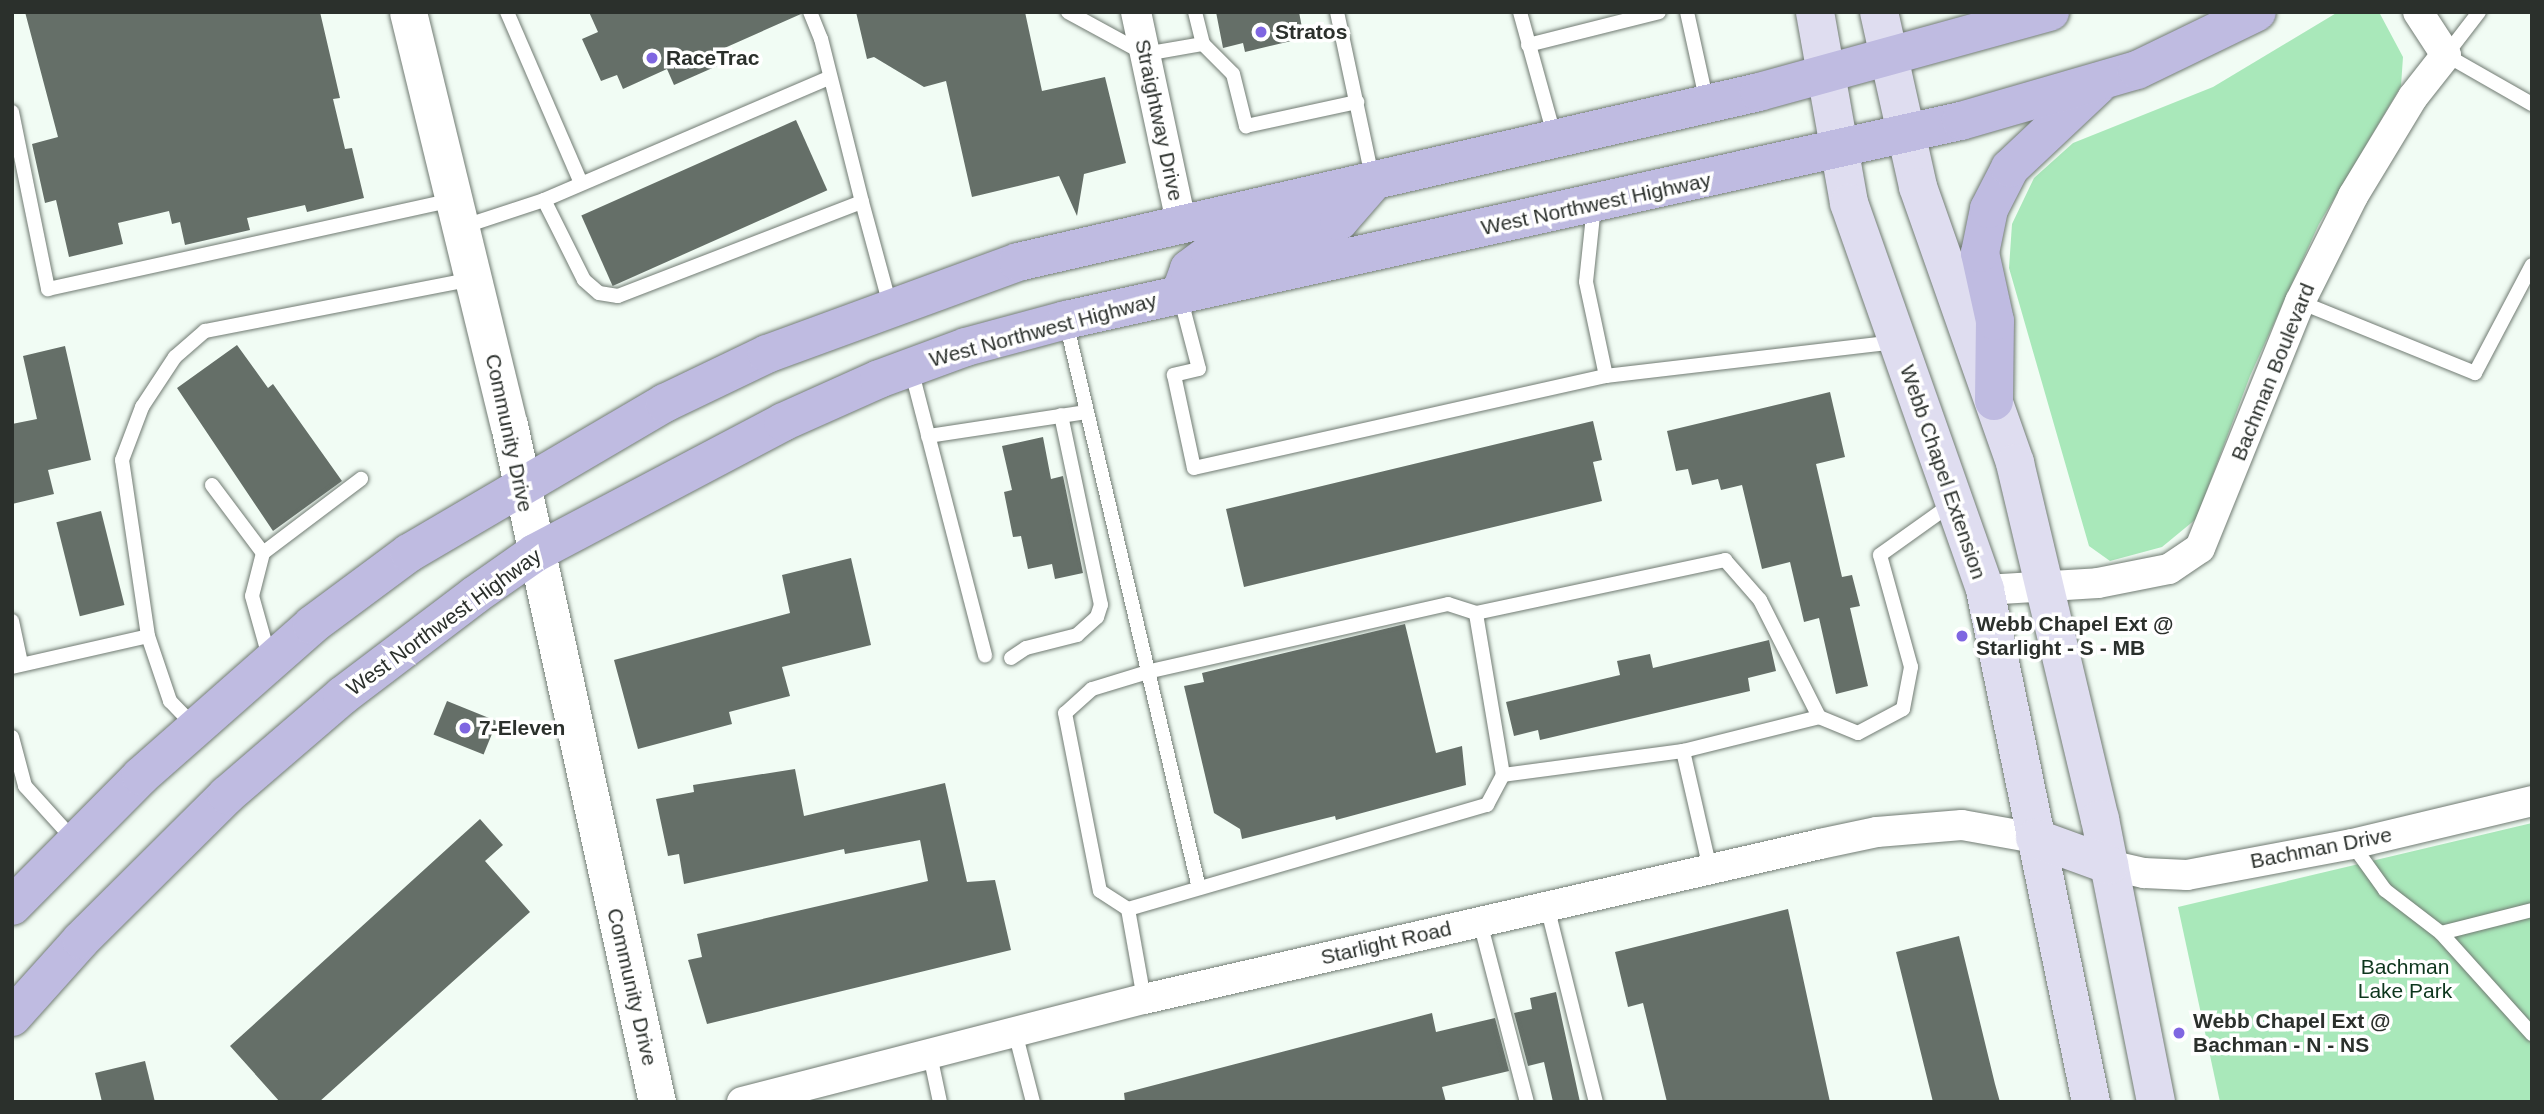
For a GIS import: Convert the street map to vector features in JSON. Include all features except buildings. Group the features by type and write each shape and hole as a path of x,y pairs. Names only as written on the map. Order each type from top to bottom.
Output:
{"main road":[{"name":"Webb Chapel Extension","path":"1815,12 1849,204 1985,590 2091,1102"},
{"path":"1879,12 1918,187 2015,463 2109,865 2156,1102"},
{"path":"12,905 74,840 270,662 409,553 676,397 767,354 890,305 1018,262 1182,227 1707,105 2050,12"},
{"name":"West Northwest Highway","path":"12,1017 81,940 256,769 406,646 535,553 783,422 911,367 1066,320 1839,150 2137,70 2258,12"},
{"path":"1994,401 1995,321 1980,253 1989,209 2010,168 2104,79"},
{"path":"1180,294 1189,269 1210,253 1339,220 1373,182"},
{"path":"2035,838 2109,865"}],"street":[{"name":"Community Drive","path":"408,12 521,486 657,1102"},
{"name":"Straightway Drive","path":"1136,12 1182,227"},
{"path":"2418,12 2446,55"},
{"name":"Bachman Boulevard","path":"1985,590 2098,583 2169,569 2200,548 2300,302 2353,196 2413,97 2446,55"},
{"name":"Bachman Drive","path":"2109,865 2144,873 2187,875 2352,844 2532,801"},
{"name":"Starlight Road","path":"742,1102 1144,999 1877,832 1962,825 2035,838"}],"lane":[{"path":"507,12 581,183"},
{"path":"810,12 821,39 828,78 890,305"},
{"path":"1068,12 1145,54 1203,44"},
{"path":"1195,12 1203,44 1233,74 1247,126 1357,103"},
{"path":"1337,12 1373,182"},
{"path":"1520,12 1555,139"},
{"path":"1528,45 1659,12"},
{"path":"1687,12 1707,105"},
{"path":"2479,12 2446,55 2532,104"},
{"path":"12,112 48,289 544,200 828,78"},
{"path":"544,200 584,280 599,293 618,296 862,202"},
{"path":"1594,204 1586,282 1606,376"},
{"path":"2300,302 2475,373 2532,265"},
{"path":"197,729 170,701 148,636 122,460 142,407 175,357 205,331 473,278"},
{"path":"1180,294 1199,369 1174,375 1194,468 1606,376 1898,342"},
{"path":"1066,320 1086,412 1151,671 1199,888"},
{"path":"911,367 985,656"},
{"path":"928,436 1086,412"},
{"path":"1011,658 1026,648 1077,635 1097,617 1101,606 1061,415"},
{"path":"270,662 252,596 263,553 361,479"},
{"path":"212,485 263,553"},
{"path":"1503,775 1683,751 1819,717 1858,733 1903,709 1911,667 1880,555 1953,502"},
{"path":"1144,999 1128,909 1100,891 1065,713 1092,689 1151,671 1448,604 1476,613 1725,560 1760,600 1819,717"},
{"path":"1128,909 1487,805 1503,775 1476,613"},
{"path":"12,621 17,665 148,636"},
{"path":"12,737 25,786 74,840"},
{"path":"1683,751 1710,869"},
{"path":"2352,844 2385,890 2441,933 2532,1034"},
{"path":"1547,906 1596,1102"},
{"path":"2441,933 2532,910"},
{"path":"1480,922 1527,1102"},
{"path":"1015,1032 1033,1102"},
{"path":"930,1055 940,1102"}],"green space":[{"path":"2338,12 2379,12 2403,57 2401,86 2319,224 2250,376 2196,519 2162,547 2110,561 2089,546 2009,268 2012,224 2034,178 2073,143 2213,87"},
{"name":"Bachman Lake Park","path":"2532,823 2532,1102 2220,1102 2178,907"}],"place":[{"name":"Stratos","path":"1261,32"},
{"name":"RaceTrac","path":"652,58"},
{"name":"Webb Chapel Ext @ Starlight - S - MB","path":"1962,636"},
{"name":"7-Eleven","path":"465,728"},
{"name":"Webb Chapel Ext @ Bachman - N - NS","path":"2179,1033"}]}
